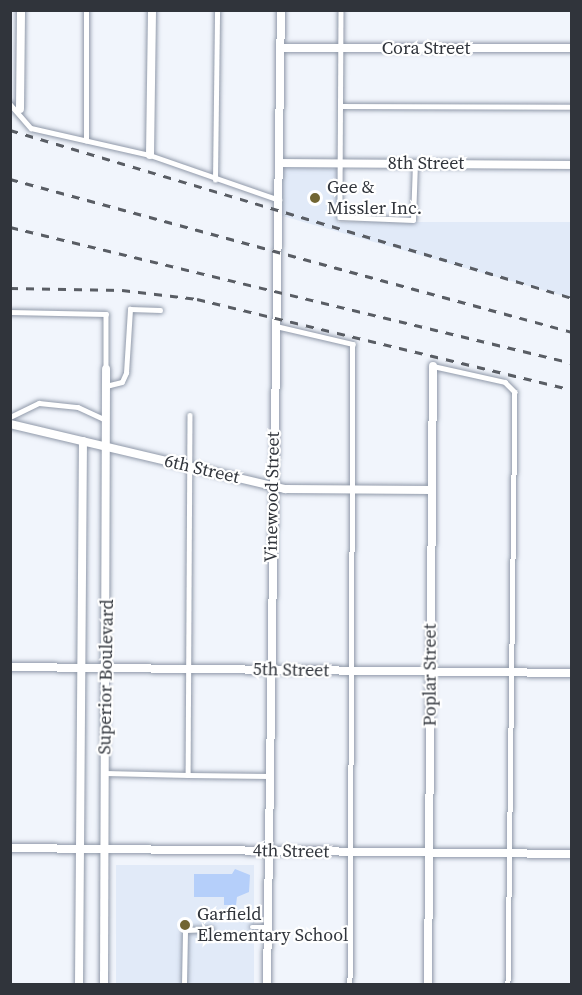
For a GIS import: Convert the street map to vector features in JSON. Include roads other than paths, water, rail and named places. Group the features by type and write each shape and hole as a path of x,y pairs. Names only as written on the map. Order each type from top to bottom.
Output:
{"street":[{"path":"20,109 21,10"},
{"path":"150,155 152,10"},
{"name":"Vinewood Street","path":"267,984 274,326 280,163 281,10"},
{"name":"Cora Street","path":"281,48 572,48"},
{"name":"8th Street","path":"280,163 572,165"},
{"name":"Poplar Street","path":"428,984 433,366"},
{"name":"Superior Boulevard","path":"104,984 108,447 106,369"},
{"name":"6th Street","path":"10,424 272,486 432,490"},
{"name":"Superior Boulevard","path":"79,984 83,441"},
{"name":"5th Street","path":"10,667 572,673"},
{"name":"4th Street","path":"10,848 572,854"}],"lane":[{"path":"86,10 86,141"},
{"path":"215,180 217,10"},
{"path":"341,10 338,163 340,217 367,221 413,220 415,163"},
{"path":"10,104 20,109 31,128 150,155 215,180 279,200"},
{"path":"340,106 572,107"},
{"path":"106,386 122,382 126,373 130,309 160,310"},
{"path":"10,312 106,314 106,369"},
{"path":"274,326 353,344 350,984"},
{"path":"433,366 505,382 515,392 508,984"},
{"path":"10,417 39,404 78,407 106,420"},
{"path":"188,775 190,415"},
{"path":"105,773 269,776"},
{"path":"252,927 268,927"},
{"path":"184,984 185,930 211,929"}],"railway":[{"path":"10,130 572,298"},
{"path":"10,179 572,332"},
{"path":"10,227 572,363"},
{"path":"10,288 122,290 197,299 572,390"}],"place":[{"name":"Gee & Missler Inc.","path":"315,198"},
{"name":"Garfield Elementary School","path":"185,925"}]}
